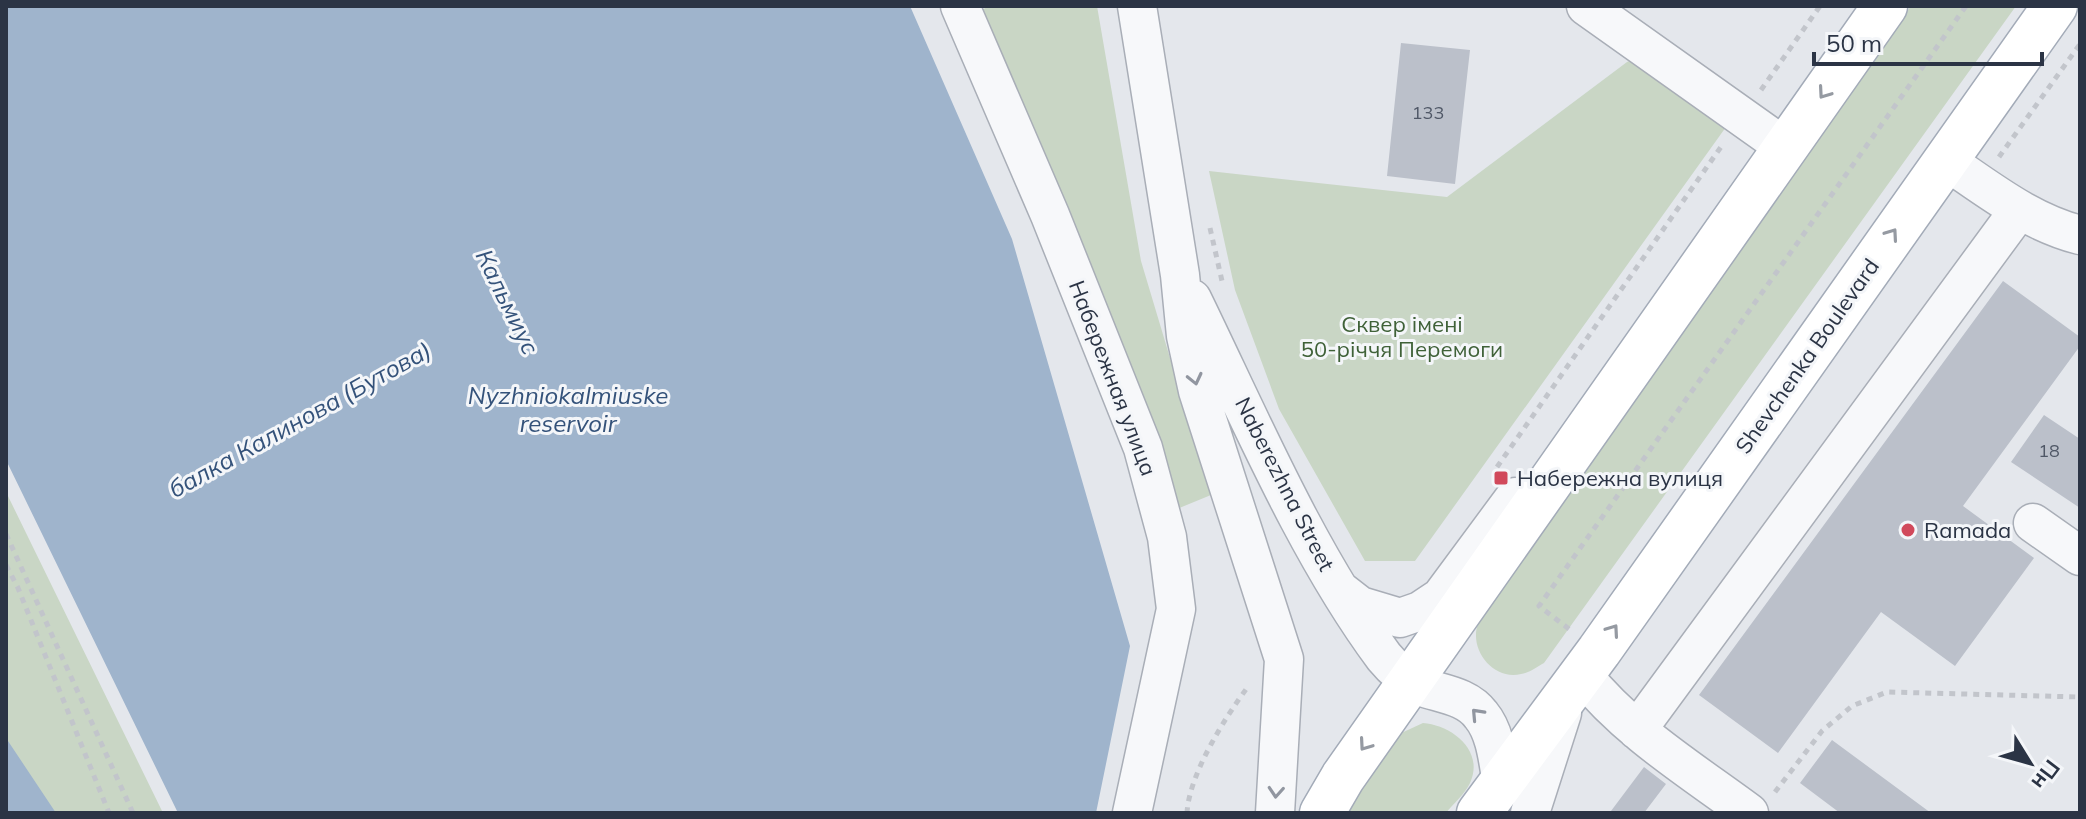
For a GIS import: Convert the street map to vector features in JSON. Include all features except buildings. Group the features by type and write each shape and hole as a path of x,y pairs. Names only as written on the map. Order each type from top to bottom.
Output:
{"main road":[{"path":"1322,812 1410,681 1885,6"},
{"name":"Shevchenka Boulevard","path":"1504,803 1576,682 2055,6"}],"street":[{"name":"Набережная улица","path":"960,6 1050,215 1143,448 1167,537 1176,609 1132,813"},
{"name":"Naberezhna Street","path":"1137,6 1180,275 1186,336 1269,670"},
{"path":"1586,6 1786,148"},
{"path":"1945,160 2050,224 2080,262"},
{"path":"1637,730 2050,224"},
{"name":"Naberezhna Street","path":"1180,275 1285,489 1340,591 1386,660 1410,681"},
{"path":"1340,591 1360,606 1400,618 1420,611 1441,597 1615,361 1657,332"},
{"path":"2033,523 2080,556"},
{"path":"1269,670 1275,813"},
{"name":"Shevchenka Boulevard","path":"1410,681 1462,700 1480,712 1495,747 1504,803"},
{"path":"1576,682 1637,730 1760,806"}],"path":[{"path":"1488,480 1820,6"},
{"path":"1569,629 1539,606 1966,6"},
{"path":"1209,222 1224,292"},
{"path":"6,534 133,813"},
{"path":"6,565 109,813"},
{"path":"1187,813 1190,787 1197,769 1269,670"},
{"path":"1760,806 1822,731 1852,706 1887,692 2080,697"}],"green space":[{"path":"988,6 1097,6 1141,261 1211,495 1172,511 978,13"},
{"path":"1911,6 2016,6 1544,663 1521,674 1504,674 1496,670 1479,651 1476,629 1481,615"},
{"name":"Сквер імені 50-річчя Перемоги","path":"1636,58 1731,120 1415,561 1365,561 1279,409 1235,290 1209,171 1447,197"},
{"path":"6,492 163,813 6,813"},
{"path":"1423,723 1454,734 1469,750 1473,771 1470,783 1459,799 1446,813 1344,813 1397,735"}],"water":[{"name":"Nyzhniokalmiuske reservoir","path":"6,6 910,6 1012,239 1130,646 1096,813 178,813 6,460"},
{"path":"6,738 56,813 6,813"}],"place":[{"name":"Набережна вулиця","path":"1501,478"},
{"name":"Ramada","path":"1908,530"}],"water label":[{"name":"Кальмиус","path":"507,302"},
{"name":"балка Калинова (Бутова)","path":"300,420"}]}
